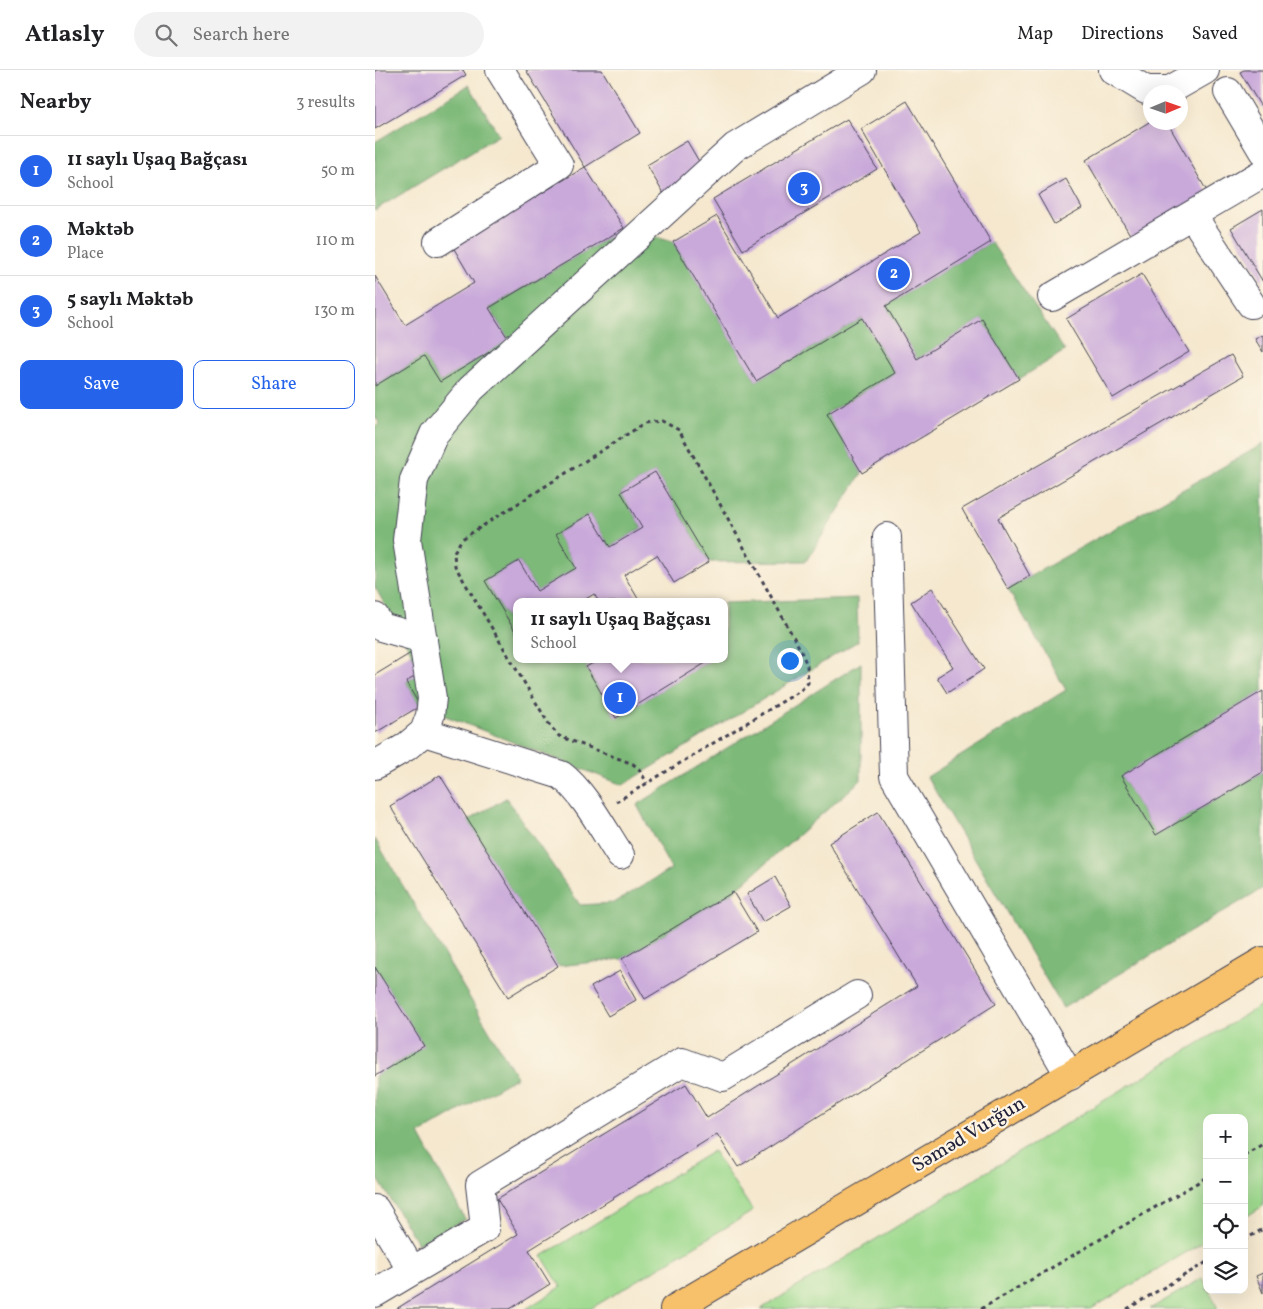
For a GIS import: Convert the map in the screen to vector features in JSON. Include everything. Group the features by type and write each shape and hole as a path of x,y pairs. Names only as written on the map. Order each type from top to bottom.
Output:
{"main road":[{"name":"Səməd Vurğun","path":"674,1309 1263,961"}],"lane":[{"path":"438,242 559,165 500,70"},
{"path":"375,765 406,747 424,732 430,716 432,698 407,540 414,480 434,434 471,389 735,146 862,70"},
{"path":"1113,70 1146,90 1170,90 1205,70"},
{"path":"1228,92 1263,151"},
{"path":"1052,297 1263,173"},
{"path":"1193,215 1251,304"},
{"path":"887,537 894,776 1070,1076"},
{"path":"377,625 423,639"},
{"path":"424,732 561,775 571,782 620,855"},
{"path":"375,1293 485,1228 480,1185 682,1062 723,1077 857,995"},
{"path":"375,1209 412,1271"}],"path":[{"path":"594,815 800,691 808,682 807,665 799,647 679,430 662,421 645,423 462,539 454,552 455,566 549,726 559,736 633,764 639,769 647,783"},
{"path":"1248,1153 1263,1144"},
{"path":"981,1309 1203,1179"},
{"path":"1248,1238 1263,1229"},
{"path":"1127,1309 1203,1264"}],"green space":[{"path":"469,85 499,135 375,210 375,142"},
{"path":"624,228 673,242 756,381 862,318 895,373 827,413 862,473 806,561 709,562 655,472 621,492 642,528 610,547 590,514 556,534 576,568 537,591 519,561 485,581 513,628 513,663 594,663 586,668 616,718 705,663 728,663 728,603 857,598 858,641 623,785 420,706 406,682 422,672 375,587 375,427 380,424 375,416 375,386 424,356 440,382 508,339 490,308"},
{"path":"991,242 1065,351 1019,379 982,319 917,359 886,306"},
{"path":"1263,444 1263,691 1121,776 1156,835 1263,772 1263,888 1063,1008 927,777 1066,690 1008,589"},
{"path":"861,663 861,780 733,892 622,959 558,966 468,821 506,798 580,905 614,903 671,869 637,805"},
{"path":"375,839 517,1077 419,1134 465,1219 418,1244 375,1174 375,1076 424,1046 375,967"},
{"path":"1263,1004 1263,1206 1248,1215 1248,1114 1203,1114 1203,1242 1091,1309 761,1309"},
{"path":"713,1151 753,1211 590,1309 526,1309 561,1287 542,1256"},
{"path":"1203,1278 1203,1294 1211,1294 1218,1309 1150,1309"}],"building":[{"path":"375,70 463,70 466,75 375,129"},
{"path":"526,70 602,70 640,133 585,167"},
{"path":"1244,70 1263,70 1263,110 1240,72"},
{"path":"907,101 991,242 886,306 917,359 982,319 1019,379 862,473 827,414 895,373 862,318 756,381 673,242 717,216 778,318 921,232 861,129"},
{"path":"847,119 877,169 743,250 713,199"},
{"path":"1143,126 1143,130 1172,130 1208,193 1132,238 1086,160"},
{"path":"687,141 704,170 663,193 647,165"},
{"path":"585,167 624,228 489,308 509,340 440,382 424,356 375,386 375,276 405,325 474,283 453,247"},
{"path":"1066,179 1082,208 1054,224 1038,195"},
{"path":"1263,209 1263,282 1231,228"},
{"path":"1142,274 1189,352 1113,398 1066,319"},
{"path":"1263,335 1263,352 1255,339"},
{"path":"1231,355 1243,376 998,518 1030,576 1008,589 962,509"},
{"path":"655,472 709,562 674,583 657,555 624,575 638,598 596,598 594,594 588,598 513,598 513,628 485,581 519,561 537,591 576,568 556,534 590,514 610,547 642,528 621,492"},
{"path":"932,588 984,669 947,693 937,677 953,667 911,602"},
{"path":"411,653 422,672 406,682 420,706 375,733 375,675"},
{"path":"593,663 705,663 616,718 586,667"},
{"path":"1263,691 1263,772 1156,835 1121,776"},
{"path":"440,775 558,966 508,997 390,806"},
{"path":"878,812 996,1004 738,1167 717,1134 529,1250 550,1284 510,1309 396,1309 518,1234 497,1199 686,1084 707,1118 917,986 829,843"},
{"path":"775,877 791,906 763,922 747,894"},
{"path":"733,892 757,932 645,999 622,959"},
{"path":"375,967 424,1046 375,1076"},
{"path":"620,971 636,1000 608,1016 591,987"},
{"path":"1263,1273 1263,1293 1256,1276"}],"place":[{"name":"5 saylı Məktəb","path":"804,188"},
{"name":"Məktəb","path":"894,274"},
{"name":"11 saylı Uşaq Bağçası","path":"620,698"}]}
